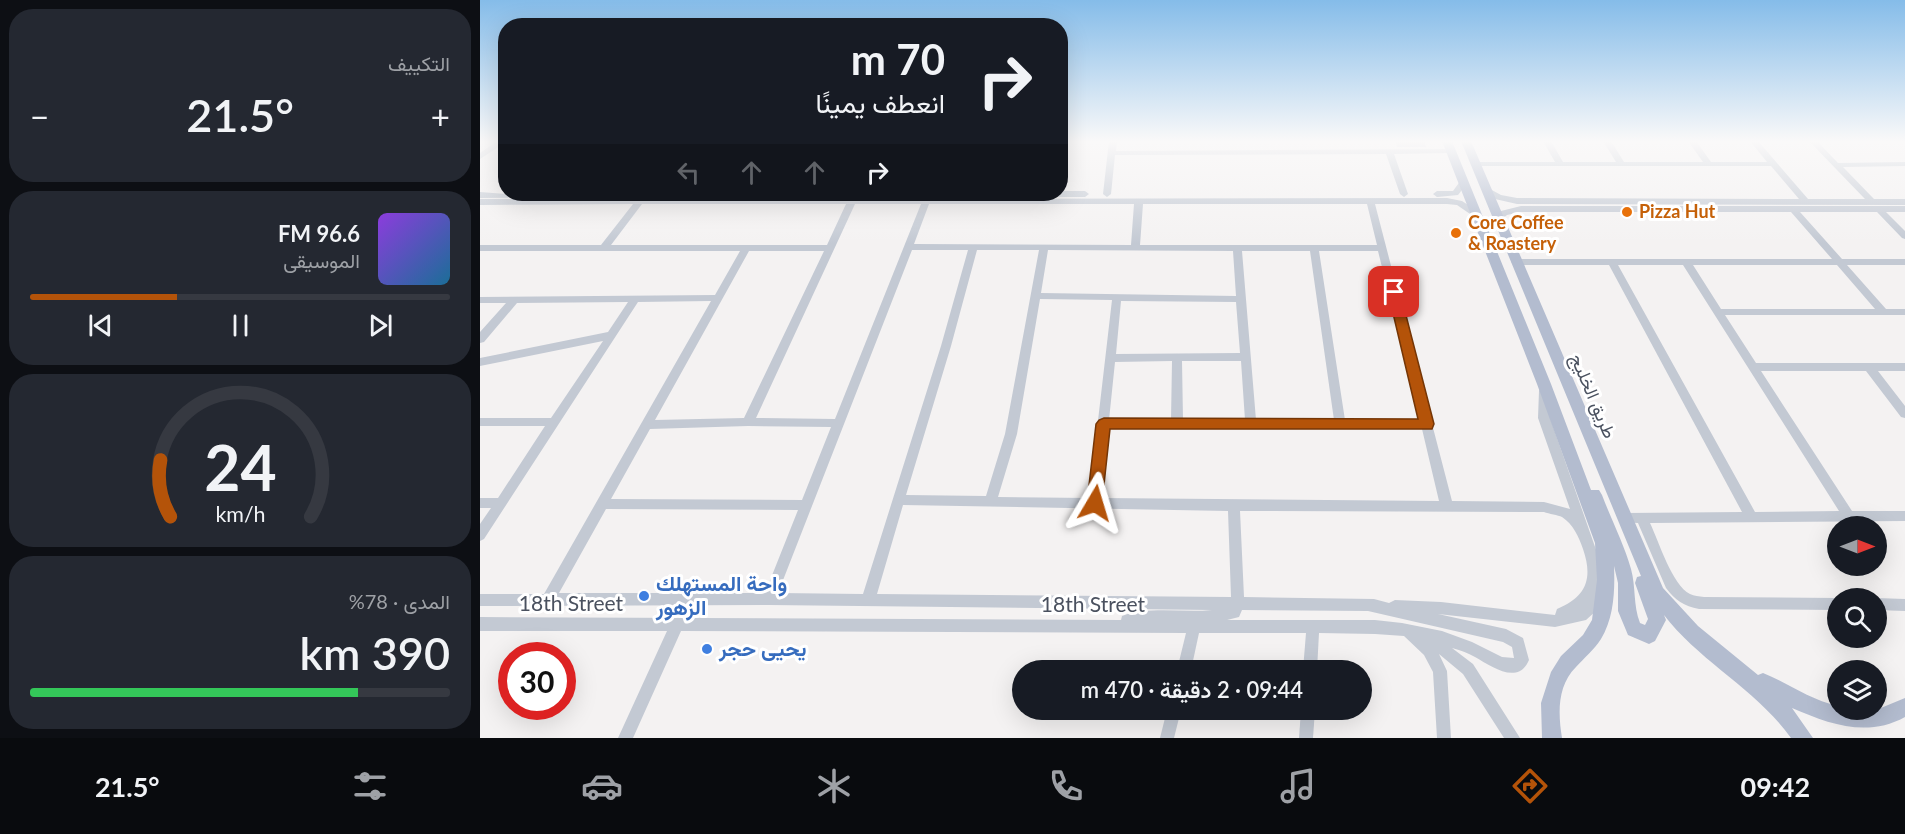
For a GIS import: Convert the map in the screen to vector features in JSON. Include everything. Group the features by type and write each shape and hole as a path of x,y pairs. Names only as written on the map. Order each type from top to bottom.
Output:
{"main road":[{"path":"1461,175 1544,384 1571,473 1603,543 1606,567 1604,608 1590,640 1562,670 1554,685 1550,713 1552,738"},
{"name":"طريق الخليج","path":"1481,175 1657,593 1676,618 1710,650 1730,662"},
{"path":"1571,473 1596,497 1616,548 1626,583 1627,611 1634,629 1649,635 1657,620 1632,552 1624,518"},
{"path":"1730,662 1799,703 1837,722 1873,724 1887,721 1905,707"},
{"path":"1730,662 1779,705 1803,738"}],"street":[{"path":"1107,194 1109,175"},
{"path":"1398,175 1404,194"},
{"path":"1784,175 1806,202"},
{"path":"1846,175 1872,202"},
{"path":"1068,200 1370,200 1455,193 1464,182"},
{"path":"1487,191 1508,200 1517,201 1905,202"},
{"path":"1068,194 1404,194 1454,201 1476,214"},
{"path":"480,195 498,195"},
{"path":"1370,200 1447,507"},
{"path":"480,202 852,201 748,422"},
{"path":"770,599 926,201"},
{"path":"1135,247 1139,201"},
{"path":"604,248 639,202"},
{"path":"1793,209 1872,202"},
{"path":"1498,219 1504,213 1521,209 1905,209"},
{"path":"1793,209 1883,312"},
{"path":"1879,209 1905,236"},
{"path":"908,247 1383,248"},
{"path":"868,600 946,346 973,247"},
{"path":"991,501 1011,434 1044,247"},
{"path":"548,600 746,248"},
{"path":"481,250 829,248"},
{"path":"1237,248 1251,424"},
{"path":"1314,248 1340,424"},
{"path":"1516,262 1905,262"},
{"path":"1612,262 1751,517"},
{"path":"1686,262 1848,516"},
{"path":"1035,296 1241,299"},
{"path":"1095,503 1118,297"},
{"path":"480,535 636,298"},
{"path":"480,300 718,298"},
{"path":"480,339 514,300"},
{"path":"1718,312 1905,312"},
{"path":"480,362 612,335"},
{"path":"1177,357 1177,424"},
{"path":"1111,358 1246,357"},
{"path":"1754,367 1905,367"},
{"path":"1869,367 1905,414"},
{"path":"480,422 554,422"},
{"path":"647,424 839,423"},
{"path":"1104,424 1427,424"},
{"path":"898,500 1544,507 1555,505 1565,499 1568,495 1571,473"},
{"path":"1368,605 1405,602 1456,603 1536,615 1559,614 1578,607 1590,594 1595,575 1592,553 1584,532 1571,473"},
{"path":"480,503 501,503"},
{"path":"602,504 806,505"},
{"path":"1105,626 1147,617 1219,616 1234,612 1238,605 1234,505"},
{"path":"1544,507 1566,513 1584,532"},
{"path":"1887,516 1905,516"},
{"path":"1624,518 1827,517"},
{"path":"1642,518 1671,584 1689,601 1827,604"},
{"path":"480,600 770,599 1368,605 1441,608 1555,621 1581,615 1592,606 1602,585 1606,567"},
{"path":"1887,604 1905,604"},
{"name":"18th Street","path":"480,624 1375,627 1415,632 1456,642 1503,666 1517,665 1522,660 1518,643 1506,636 1368,605"},
{"path":"625,738 678,625"},
{"path":"1186,660 1194,626"},
{"path":"1311,660 1313,626"},
{"path":"1415,632 1429,650 1440,671 1444,738"},
{"path":"1415,632 1468,669 1513,738"},
{"path":"1167,738 1172,720"},
{"path":"1306,738 1307,720"}],"place":[{"name":"Pizza Hut","path":"1627,212"},
{"name":"Core Coffee & Roastery","path":"1456,233"},
{"name":"واحة المستهلك الزهور","path":"644,596"},
{"name":"يحيى حجر","path":"707,649"}],"route":[{"path":"1095,503 1104,424 1427,424 1394,292"}]}
